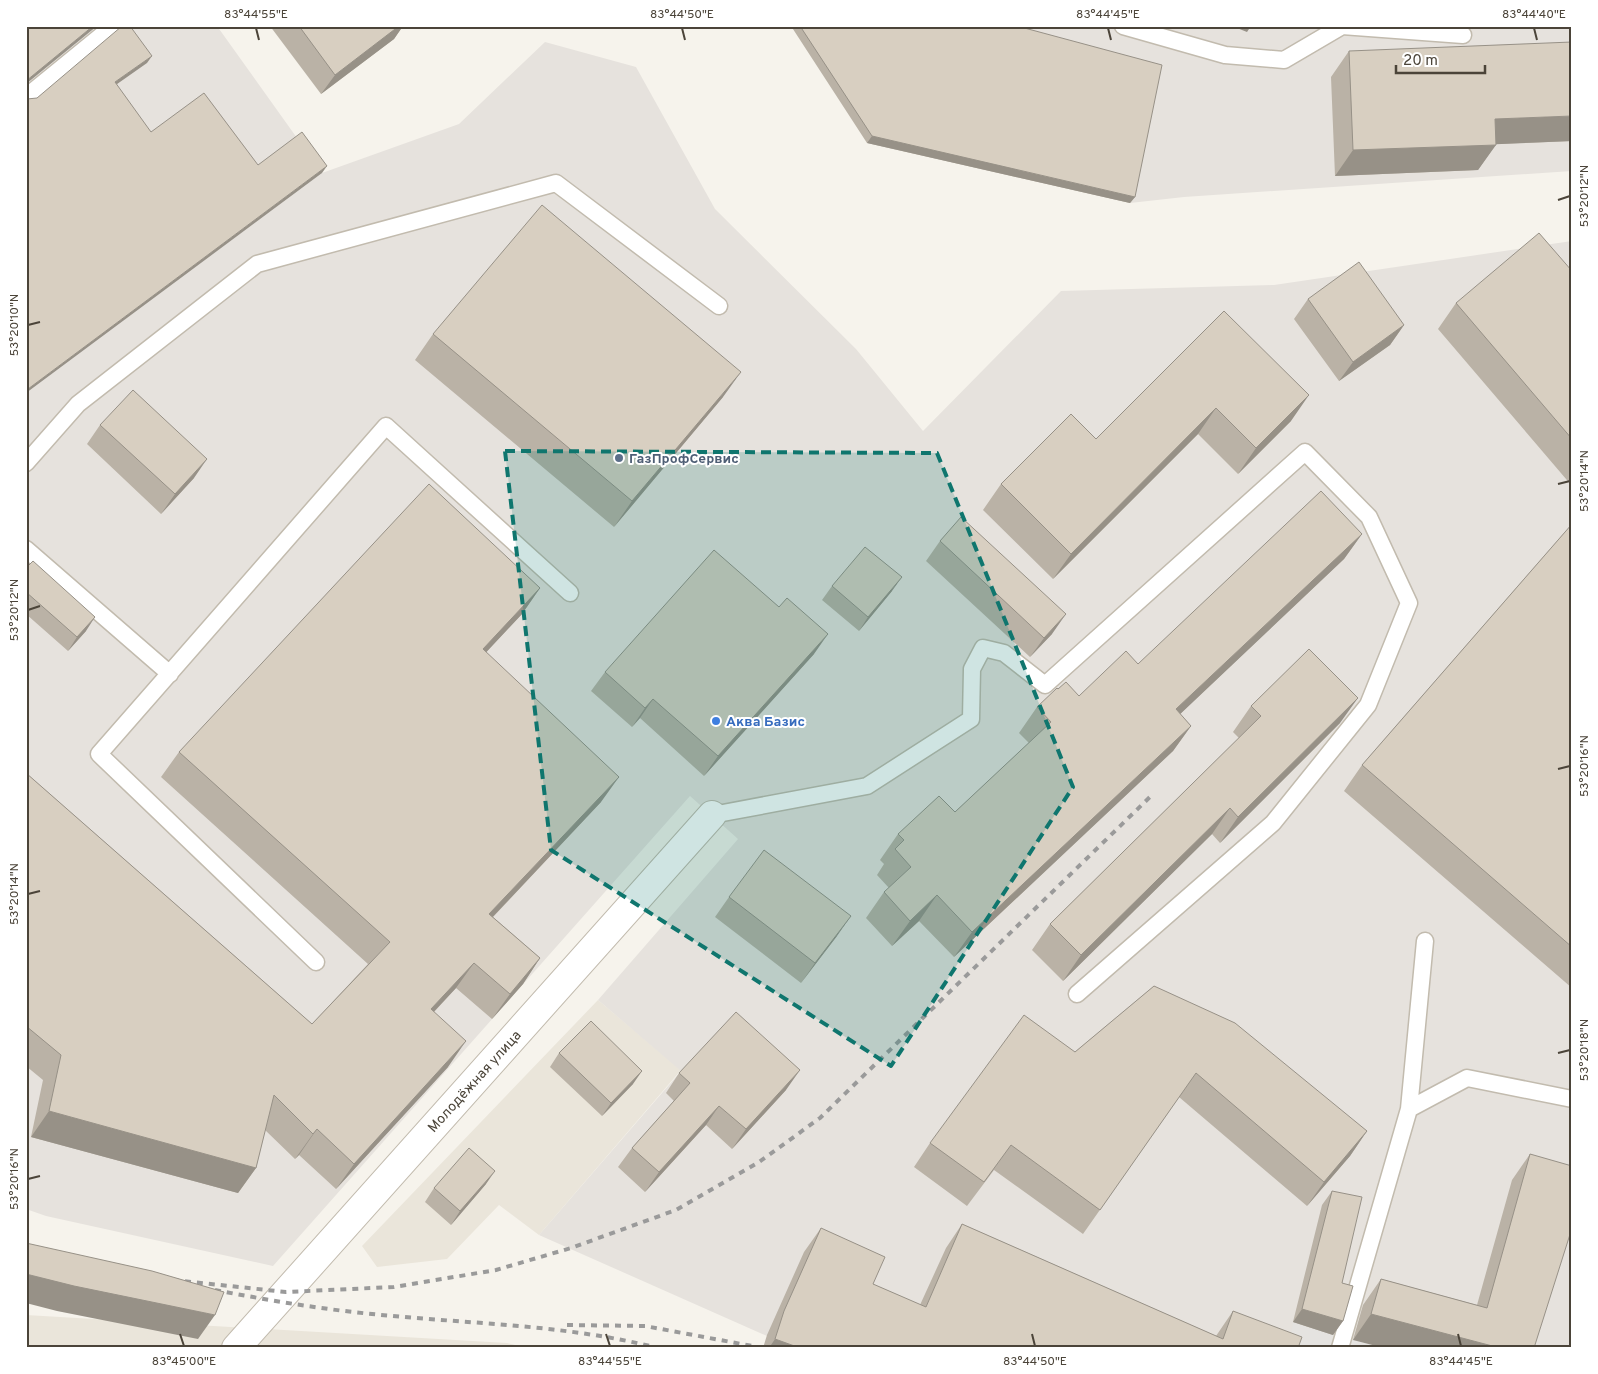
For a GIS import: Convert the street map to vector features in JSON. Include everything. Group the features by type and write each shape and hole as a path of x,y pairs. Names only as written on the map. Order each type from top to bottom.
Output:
{"street":[{"name":"Молодёжная улица","path":"236,1348 712,815"}],"lane":[{"path":"26,97 113,26"},
{"path":"1123,26 1225,55 1284,60 1342,26 1463,35"},
{"path":"26,463 78,404 257,264 556,184 719,306"},
{"path":"316,962 99,754 386,426 570,593"},
{"path":"712,815 867,786 971,719 972,669 982,648 1004,653 1045,684 1305,452 1369,517 1409,603 1368,705 1273,823 1077,994"},
{"path":"26,549 170,674"},
{"path":"1340,1348 1409,1109 1425,941"},
{"path":"1409,1109 1467,1078 1572,1099"}],"highlighted area":[{"path":"505,451 937,453 1073,787 891,1066 551,850"}],"shaded area":[{"path":"26,26 217,26 322,173 459,124 545,42 636,67 715,209 856,349 923,431 1061,291 1274,285 1572,241 1572,1348 1384,1348 1324,1332 1318,1348 767,1336 539,1235 681,1071 598,1000 738,839 690,796 273,1266 46,1216 26,1209"},
{"path":"791,26 1572,26 1572,171 1184,197 1130,203"},
{"path":"598,1000 681,1070 539,1235 499,1205 447,1259 377,1267 362,1246"},
{"path":"26,1315 507,1343 528,1348 26,1348"},
{"path":"1293,1322 1324,1332 1384,1348 1289,1348"}],"building":[{"path":"26,26 93,26 26,81"},
{"path":"122,26 130,26 152,56 115,82 151,132 204,93 258,165 302,132 327,166 28,389 26,387 26,99 37,98"},
{"path":"299,26 399,26 335,75"},
{"path":"800,26 1017,26 1162,65 1135,197 872,136"},
{"path":"1572,42 1572,116 1495,119 1496,145 1353,150 1349,51"},
{"path":"542,205 741,372 632,501 433,334"},
{"path":"1539,233 1572,271 1572,439 1456,303"},
{"path":"1359,262 1404,325 1353,362 1308,299"},
{"path":"1224,311 1309,395 1256,448 1216,408 1071,554 1001,484 1071,414 1096,439"},
{"path":"133,390 207,459 175,494 100,425"},
{"path":"429,484 540,588 483,649 619,777 489,914 540,958 510,994 474,963 431,1009 466,1041 354,1164 317,1129 313,1134 274,1095 256,1168 49,1111 61,1055 26,1026 26,773 312,1024 390,942 179,752"},
{"path":"1321,491 1362,534 1176,709 1191,726 972,932 937,895 910,921 884,892 911,867 895,849 904,840 898,834 939,796 955,812 1051,722 1037,707 1057,688 1066,682 1079,696 1126,651 1138,664"},
{"path":"961,517 1066,614 1044,638 940,541"},
{"path":"1572,524 1572,947 1362,765"},
{"path":"865,547 902,577 868,617 832,586"},
{"path":"714,550 779,607 787,598 828,634 718,756 653,699 645,708 605,672"},
{"path":"33,561 95,617 77,637 26,592 26,568"},
{"path":"1309,649 1358,698 1238,817 1230,808 1081,955 1050,924 1261,716 1251,706"},
{"path":"764,850 851,916 815,963 729,897"},
{"path":"1154,986 1235,1023 1367,1131 1324,1182 1196,1073 1100,1210 1011,1145 984,1182 930,1143 1024,1015 1075,1052"},
{"path":"736,1012 800,1070 746,1129 719,1106 659,1172 632,1148 690,1083 679,1073"},
{"path":"591,1021 642,1071 611,1103 559,1053"},
{"path":"469,1148 495,1171 460,1211 434,1188"},
{"path":"1530,1154 1572,1166 1572,1228 1534,1348 1500,1348 1371,1314 1381,1279 1487,1308"},
{"path":"1332,1191 1362,1197 1342,1283 1353,1286 1343,1321 1302,1309"},
{"path":"962,1224 1223,1339 1233,1311 1302,1337 1298,1348 800,1348 775,1339 784,1311 821,1228 885,1257 873,1284 926,1307"},
{"path":"26,1243 152,1271 224,1292 215,1315 74,1286 26,1274"}],"railway":[{"path":"173,1280 286,1292 394,1287 496,1270 571,1248 676,1210 759,1162 820,1118 1153,794"},
{"path":"215,1290 352,1312 552,1329 623,1340 658,1348"},
{"path":"567,1325 645,1326 763,1348"}],"place":[{"name":"ГазПрофСервис","path":"619,458"},
{"name":"Аква Базис","path":"716,721"}]}
